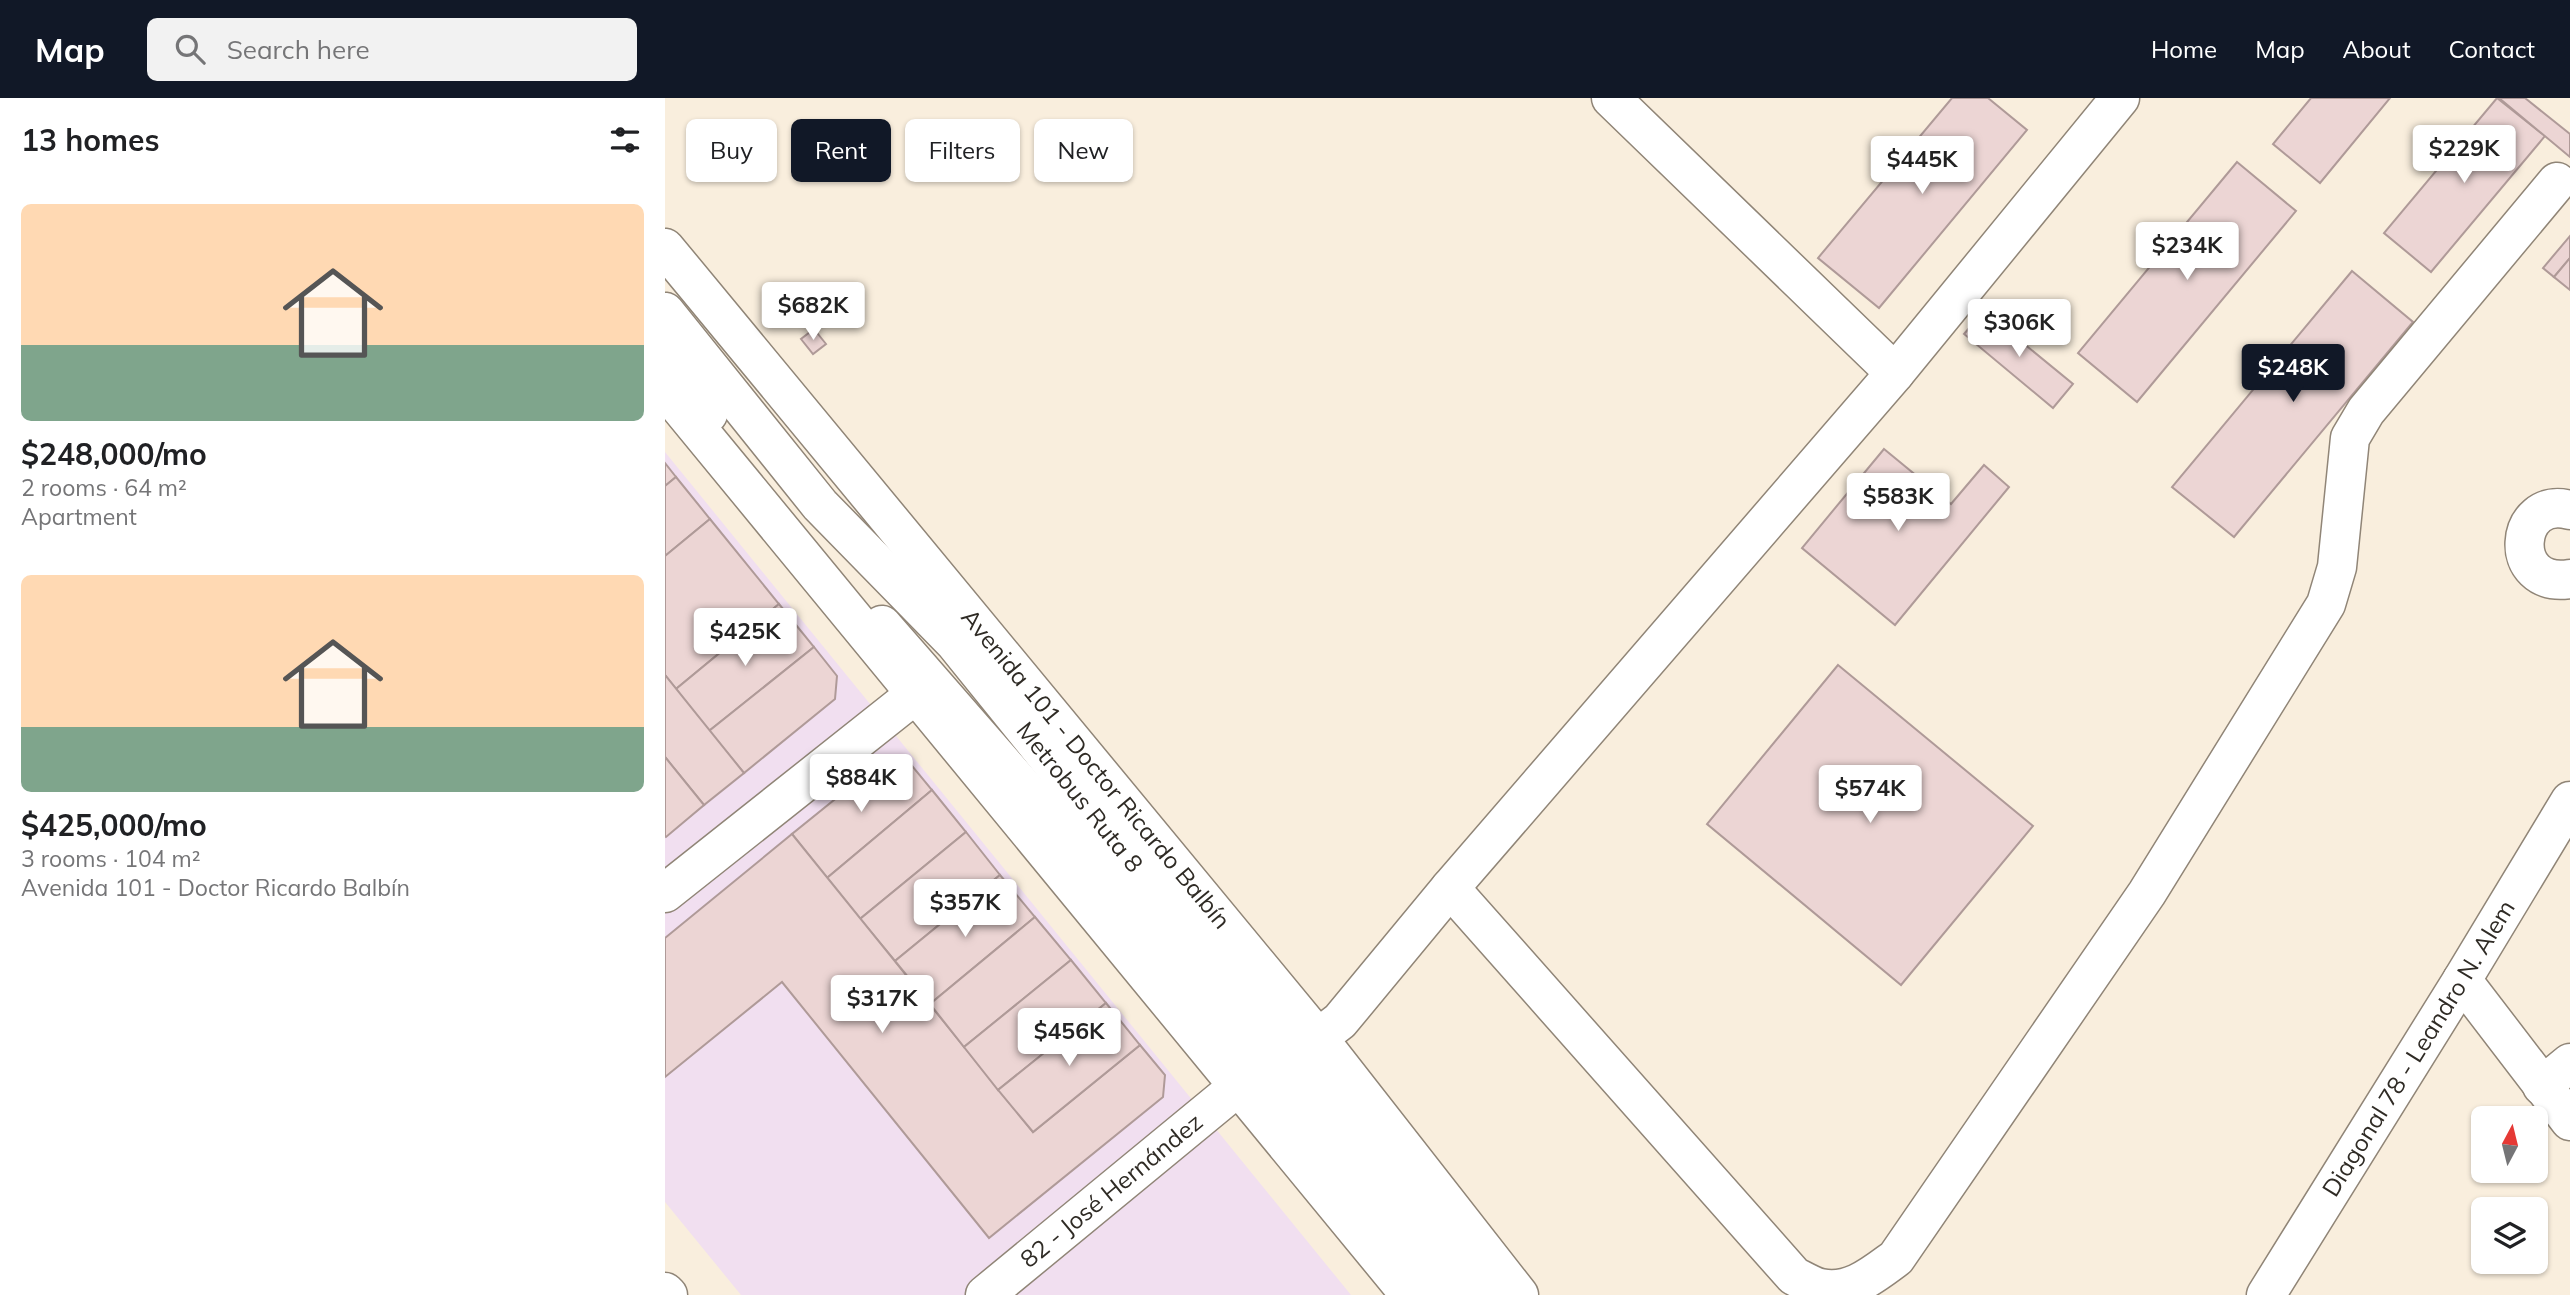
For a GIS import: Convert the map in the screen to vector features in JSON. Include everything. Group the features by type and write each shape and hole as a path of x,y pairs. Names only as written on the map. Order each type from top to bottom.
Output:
{"main road":[{"path":"1611,98 1895,373"},
{"path":"1318,1038 1341,1021 1450,888 1895,373 2120,98"},
{"path":"1450,888 1794,1276 1820,1288 1844,1289 1870,1278 1896,1258 2147,893 2326,604 2337,568 2350,438 2366,411 2557,182"},
{"name":"Avenida 101 - Doctor Ricardo Balbín","path":"665,248 1318,1038 1519,1295"},
{"name":"Metrobus Ruta 8","path":"665,312 820,505 955,643 1481,1295"},
{"name":"Metrobus Ruta 8","path":"665,361 830,565 1025,789 1444,1295"},
{"path":"665,389 1410,1295"},
{"path":"2570,510 2552,508 2541,513 2532,521 2523,542 2524,554 2538,573 2549,579 2570,579"},
{"path":"665,892 917,693"},
{"name":"Diagonal 78 - Leandro N. Alem","path":"2266,1295 2570,801"},
{"path":"2462,980 2556,1074 2570,1121"},
{"name":"82 - José Hernández","path":"985,1295 1240,1085"}],"shaded area":[{"path":"665,452 1351,1295 741,1295 665,1202"}],"building":[{"path":"1952,98 1988,98 2027,130 1879,308 1818,258"},
{"path":"2311,98 2390,98 2320,183 2273,144"},
{"path":"2497,98 2545,136 2431,272 2384,233"},
{"path":"2499,98 2525,98 2570,134 2570,157"},
{"path":"2237,162 2296,211 2137,402 2078,353"},
{"path":"2570,236 2570,258 2554,277 2543,268"},
{"path":"2570,258 2570,290 2554,277"},
{"path":"2352,271 2413,322 2234,537 2172,487"},
{"path":"791,301 803,316 790,326 778,311"},
{"path":"1984,311 2073,384 2053,408 1964,334"},
{"path":"814,329 826,344 813,354 801,339"},
{"path":"1884,449 1951,504 1984,465 2009,487 1895,625 1802,548"},
{"path":"665,463 676,477 665,486"},
{"path":"676,477 710,519 665,556 665,486"},
{"path":"710,519 779,604 676,689 665,675 665,556"},
{"path":"779,604 814,647 709,731 676,689"},
{"path":"814,647 837,676 835,699 744,773 709,731"},
{"path":"1838,665 2033,826 1901,985 1707,824"},
{"path":"665,675 744,773 704,805 665,757"},
{"path":"665,757 704,805 666,837 665,836"},
{"path":"886,758 908,761 932,790 827,878 792,834"},
{"path":"932,790 966,832 860,919 827,878"},
{"path":"966,832 1000,875 895,961 860,919"},
{"path":"792,834 1033,1132 1140,1045 1165,1075 1163,1097 989,1238 782,982 665,1077 665,938"},
{"path":"1000,875 1035,917 930,1004 895,961"},
{"path":"1035,917 1071,960 964,1047 930,1004"},
{"path":"1071,960 1106,1003 998,1090 964,1047"},
{"path":"1106,1003 1140,1045 1033,1132 998,1090"}]}
